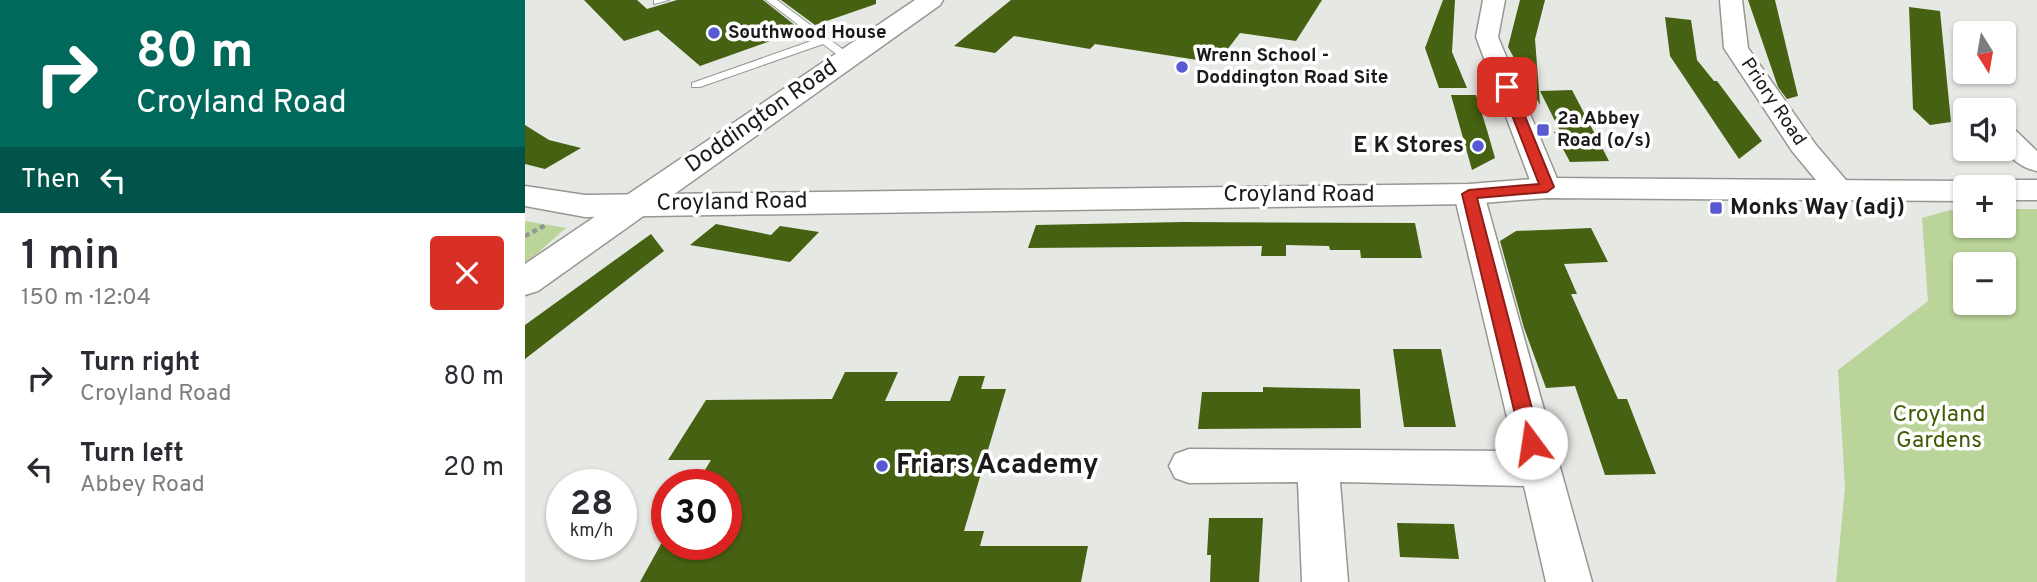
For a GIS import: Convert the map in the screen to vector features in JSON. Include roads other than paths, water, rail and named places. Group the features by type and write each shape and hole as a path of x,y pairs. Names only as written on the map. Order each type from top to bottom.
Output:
{"main road":[{"name":"Doddington Road","path":"525,282 633,205 701,161 836,48 931,0"},
{"name":"Croyland Road","path":"525,196 585,206 1469,194 1547,187 1953,191"},
{"path":"2016,190 2037,190"}],"street":[{"path":"1494,0 1487,37 1547,187"},
{"name":"Priory Road","path":"1731,0 1736,48 1806,151 1841,192"},
{"path":"2016,147 2037,163"},
{"path":"1469,194 1569,582"},
{"path":"1189,466 1318,465 1538,469"},
{"path":"1318,465 1325,582"}],"lane":[{"path":"771,0 836,48"},
{"path":"696,85 836,48"}],"place":[{"name":"Southwood House","path":"714,33"},
{"name":"Wrenn School - Doddington Road Site","path":"1182,67"},
{"name":"2a Abbey Road (o/s)","path":"1543,130"},
{"name":"E K Stores","path":"1478,146"},
{"name":"Monks Way (adj)","path":"1716,208"},
{"name":"Friars Academy","path":"882,466"}],"park label":[{"name":"Croyland Gardens","path":"1939,428"}]}
